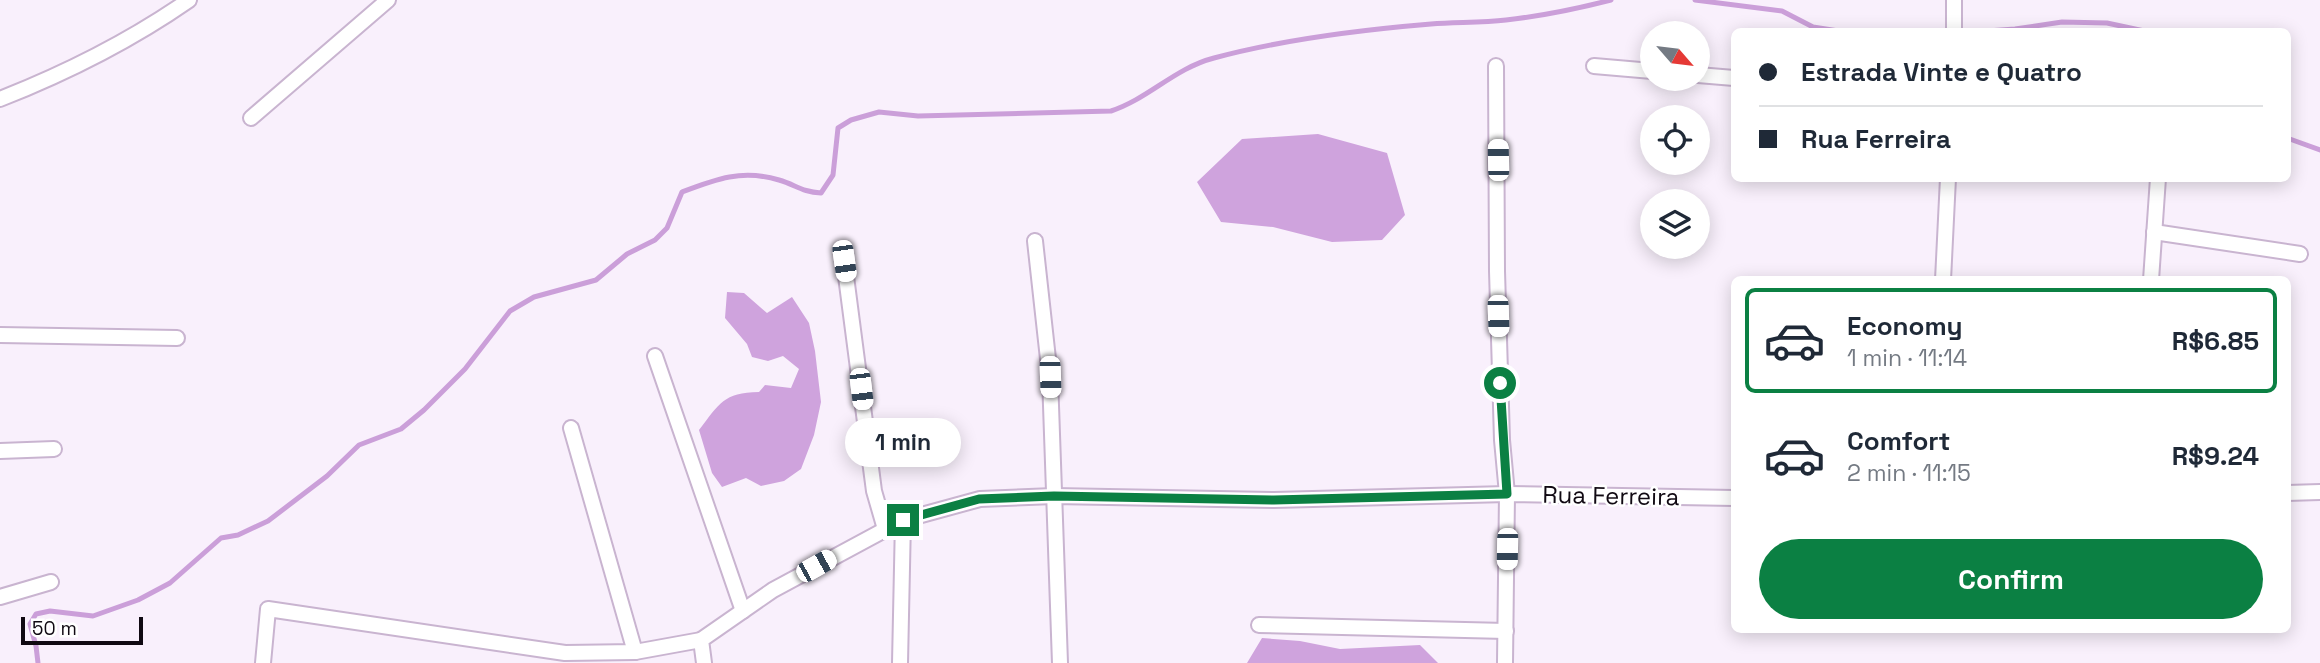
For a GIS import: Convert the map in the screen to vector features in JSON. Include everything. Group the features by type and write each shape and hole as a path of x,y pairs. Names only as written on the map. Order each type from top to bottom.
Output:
{"street":[{"path":"0,99 58,76 155,24 189,0"},
{"path":"251,118 388,0"},
{"path":"1954,0 1954,28"},
{"path":"1496,66 1497,271 1502,440 1507,494 1505,663"},
{"path":"1594,66 1640,70"},
{"path":"1710,76 1731,79"},
{"path":"1943,276 1948,182"},
{"path":"2151,276 2158,182"},
{"path":"2154,232 2300,254"},
{"path":"1035,241 1050,377 1060,663"},
{"path":"844,261 874,491 885,529"},
{"path":"0,335 177,338"},
{"path":"655,356 743,611"},
{"path":"571,428 635,652"},
{"path":"0,451 54,449"},
{"path":"2291,493 2320,492"},
{"name":"Rua Ferreira","path":"701,640 773,590 885,529 903,520 979,499 1054,496 1274,500 1507,494 1731,498"},
{"path":"900,663 903,520"},
{"path":"0,597 51,582"},
{"path":"263,663 268,609 565,653 635,652 701,640 704,663"},
{"path":"1259,625 1506,631"}],"shaded area":[{"path":"1318,134 1387,153 1405,215 1382,240 1332,242 1273,227 1221,222 1197,182 1242,139"},
{"path":"727,292 744,293 767,313 792,297 809,323 821,402 814,435 801,469 784,481 761,486 746,478 722,487 712,473 699,430 723,401 737,395 759,392 765,385 791,388 799,369 783,356 768,361 752,357 747,344 725,318"},
{"path":"1262,638 1300,641 1340,649 1420,645 1438,663 1247,663"}],"waterway":[{"path":"38,663 30,624 36,614 50,611 93,616 138,600 170,583 221,538 238,535 268,521 327,476 359,445 401,429 424,410 465,369 510,311 534,297 596,280 627,254 655,240 667,228 682,192 729,177 753,175 821,193 833,175 838,128 851,120 879,112 918,116 1111,111 1187,69 1240,51 1349,32 1519,18 1611,0"},
{"path":"1695,0 1782,11 1819,28"},
{"path":"2022,28 2062,22 2107,23 2130,28"},
{"path":"2291,139 2320,150"}],"route":[{"path":"903,520 979,499 1054,496 1274,500 1507,494 1500,383"}]}
